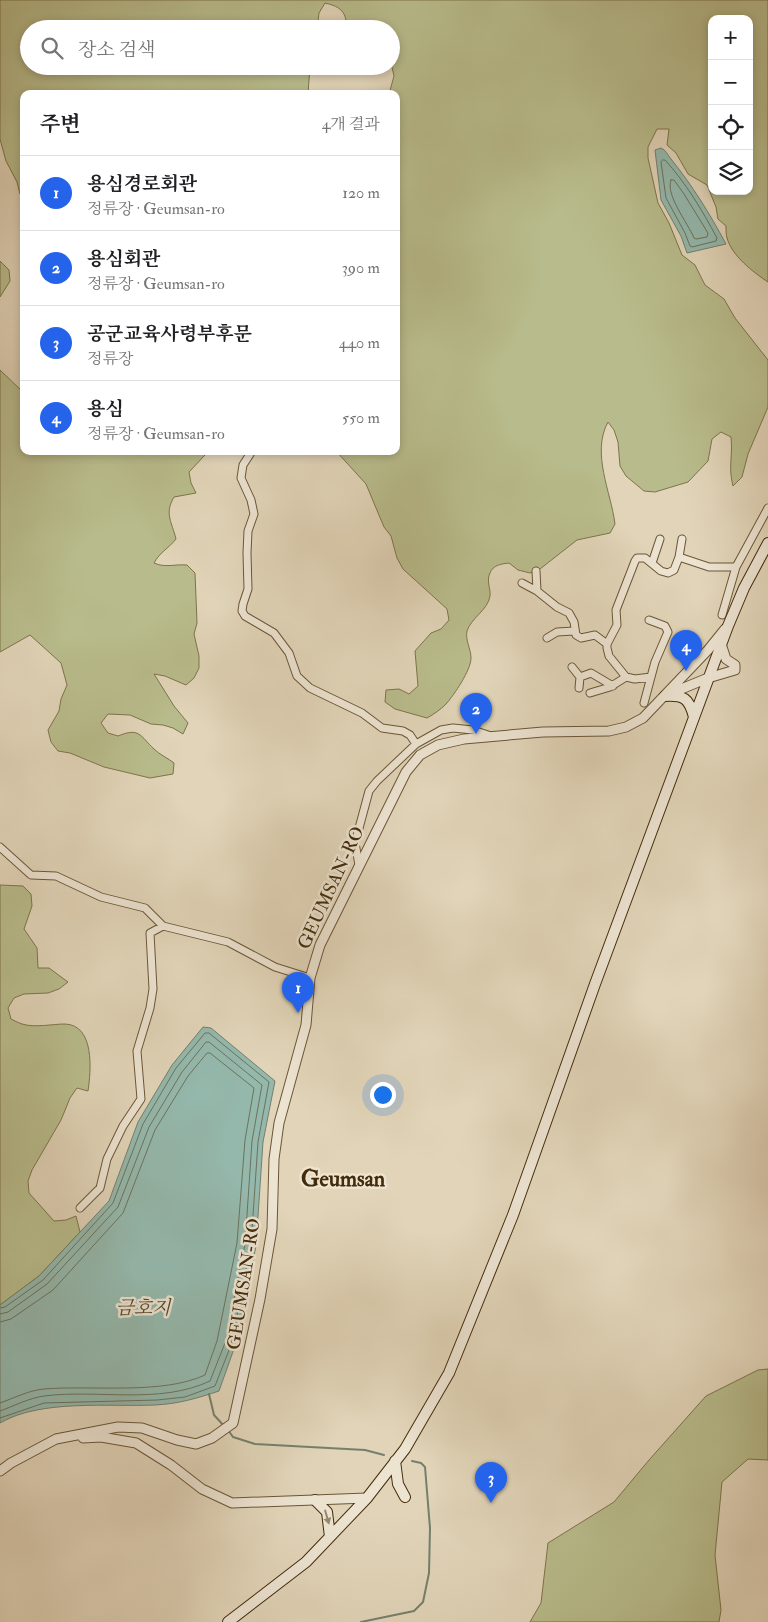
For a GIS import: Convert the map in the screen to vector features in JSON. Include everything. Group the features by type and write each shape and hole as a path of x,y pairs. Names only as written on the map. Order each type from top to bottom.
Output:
{"main road":[{"path":"228,1622 306,1562 367,1498 405,1449 450,1373 510,1224 595,984 721,644 744,588 768,543"},
{"path":"665,696 683,697 689,703 694,717"},
{"path":"395,1461 398,1484 405,1497"},
{"path":"315,1500 327,1512 330,1537"}],"street":[{"path":"250,455 243,466 241,478 251,500 254,514 248,531 248,589 242,604 242,612 245,616 274,633 289,653 297,676 310,688 362,713 382,728 403,731 410,735 416,744"},
{"path":"722,616 736,567 768,508"},
{"path":"652,563 660,539"},
{"path":"651,677 635,679 626,677 609,656 608,644 616,629 616,610 635,561 641,557 661,571 668,573 674,570 679,557 682,539"},
{"path":"679,557 709,567 736,567"},
{"path":"536,571 537,591"},
{"path":"522,583 569,613 574,622 574,631 578,637 595,636 608,644"},
{"path":"644,703 655,662 668,632 665,626 649,620"},
{"name":"GEUMSAN-RO","path":"56,1439 118,1427 142,1428 177,1440 196,1444 212,1438 234,1423 259,1308 272,1229 274,1160 279,1123 306,1025 310,978 320,945 359,865 406,772 420,755 438,745 464,739 543,732 616,730 626,728 643,718 665,696 728,626"},
{"path":"547,638 557,632 574,631"},
{"path":"665,696 708,678 735,670 734,665 726,659 721,644"},
{"path":"572,667 580,677 579,688"},
{"path":"580,677 590,673 613,686"},
{"path":"590,693 613,686 626,677"},
{"path":"359,865 355,843 369,791 377,781 416,744 441,730 453,728 474,730 491,736"},
{"path":"0,847 32,875 56,876 101,897 145,908 163,926 228,942 275,967 310,978"},
{"path":"80,1208 100,1188 106,1159 140,1099 138,1051 150,1008 153,989 150,933 163,926"},
{"path":"0,1471 10,1463 56,1439 101,1437 136,1443 171,1464 202,1489 232,1503 367,1498"}],"green space":[{"path":"0,0 768,0 768,282 733,251 727,238 726,226 718,219 711,195 753,195 753,15 708,15 708,187 688,174 676,153 667,145 669,129 657,129 648,147 648,158 658,203 669,223 682,255 695,265 705,285 724,299 735,318 768,360 768,407 748,454 742,477 733,486 731,437 721,432 712,439 708,461 688,482 655,492 644,491 626,476 620,466 618,442 614,430 608,422 603,434 601,447 604,473 615,524 610,533 577,540 540,569 530,573 518,570 509,563 500,564 493,568 488,579 489,601 467,631 471,655 470,663 453,695 444,706 427,718 395,709 385,702 386,690 399,689 409,694 418,686 415,651 431,633 441,629 449,620 447,609 403,569 397,558 391,536 384,527 366,484 340,455 400,455 400,90 390,90 394,75 400,75 400,20 346,20 342,11 335,6 325,3 319,13 318,20 20,20 20,75 309,75 308,90 20,90 20,194 17,182 6,161 0,139"},
{"path":"0,261 9,270 10,281 0,297"},
{"path":"0,370 20,389 20,455 205,455 189,472 191,483 196,493 174,497 171,503 169,513 176,539 154,563 166,566 187,565 195,573 197,623 194,634 199,656 199,668 194,678 186,685 165,676 154,674 174,706 188,723 183,734 173,728 151,724 130,715 108,714 101,723 108,733 118,736 131,732 139,734 156,751 174,763 173,774 150,778 104,767 70,753 58,751 51,742 48,730 59,711 61,699 67,685 61,663 30,635 0,652"},
{"path":"0,885 23,886 31,894 32,906 24,929 37,948 38,968 49,968 68,982 59,989 48,993 24,994 14,998 8,1008 11,1019 27,1025 65,1024 75,1026 82,1032 86,1040 89,1050 90,1072 88,1091 77,1088 70,1098 61,1120 32,1170 28,1181 29,1193 54,1221 66,1220 76,1216 80,1232 39,1276 0,1305"},
{"path":"768,1369 768,1460 748,1459 722,1482 715,1555 721,1610 719,1622 530,1622 541,1603 548,1543 614,1502 706,1396 758,1370"}],"water":[{"path":"661,148 693,189 726,244 687,253 681,236 661,200 655,150"},
{"name":"금호지","path":"203,1027 211,1028 275,1081 263,1142 256,1246 235,1346 219,1391 188,1400 163,1404 55,1407 17,1415 0,1423 0,1305 39,1276 109,1201 138,1122 172,1065"}],"waterway":[{"path":"209,1394 214,1415 225,1427"},
{"path":"228,1430 233,1437 255,1444 365,1450 384,1455"},
{"path":"361,1622 414,1611 423,1602 429,1573 430,1528 425,1467 421,1463 412,1461"}],"place":[{"name":"용심","path":"686,671"},
{"name":"용심회관","path":"476,734"},
{"name":"용심경로회관","path":"298,1013"},
{"name":"공군교육사령부후문","path":"491,1503"}],"district":[{"name":"Geumsan","path":"343,1179"}]}
